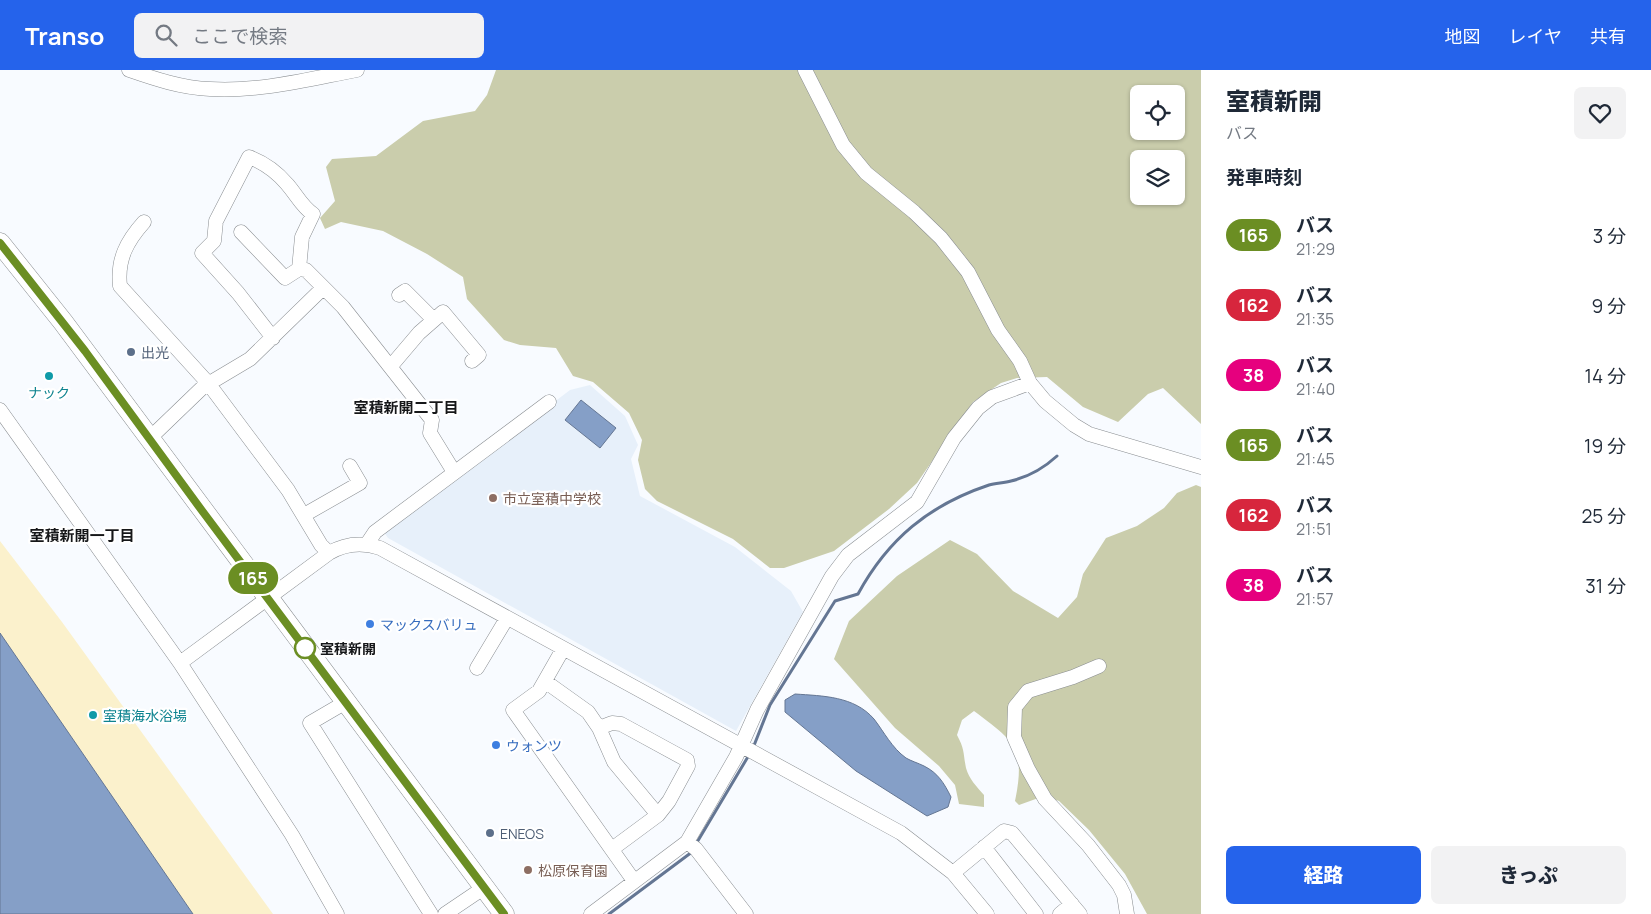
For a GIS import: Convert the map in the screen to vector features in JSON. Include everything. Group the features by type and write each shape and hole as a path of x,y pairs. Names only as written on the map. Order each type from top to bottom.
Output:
{"highway":[{"path":"0,243 63,322 504,914"}],"street":[{"path":"129,70 164,82 210,89 252,89 358,70"},
{"path":"806,74 843,145 866,173 914,212 941,238 968,272 998,330 1020,361 1030,383 1045,400 1074,425 1089,434 1201,467"},
{"path":"274,338 202,253 214,241 216,220 249,156 267,164 287,184 306,209 313,214 302,237 299,270"},
{"path":"144,222 128,239 118,272 120,286 208,383 256,444 329,553"},
{"path":"242,232 285,278 299,270 306,270 343,307 432,420 430,433 454,472"},
{"path":"150,438 208,383 250,359 274,338 323,288"},
{"path":"399,295 405,291 433,319"},
{"path":"391,366 433,319 443,312 478,355 472,361"},
{"path":"591,914 687,842 736,757 757,710 832,576 848,555 917,502 954,438 978,408 992,397 1030,383"},
{"path":"367,544 375,532 549,402"},
{"path":"0,410 180,663 292,835 337,914"},
{"path":"304,515 360,483 350,466"},
{"path":"180,663 341,546 367,544 380,548 901,833 953,873 987,914"},
{"path":"477,668 506,618"},
{"path":"563,648 546,682 539,691 513,710 634,881"},
{"path":"1099,666 1073,677 1028,690 1015,707 1014,737 1028,769 1045,799 1088,845 1119,885 1124,895 1126,914"},
{"path":"546,682 588,712 599,728 614,762 658,815"},
{"path":"346,702 310,723 431,914"},
{"path":"599,728 612,723 622,724 687,760 688,766 669,801 658,815 612,849"},
{"path":"953,873 1004,831 1012,833 1076,909 1060,914"},
{"path":"687,842 696,849 746,914"},
{"path":"984,847 1036,914"},
{"path":"445,914 485,887"}],"shaded area":[{"path":"590,385 625,416 638,445 631,459 640,496 735,547 791,591 803,612 736,731 388,538 384,532 570,390"}],"green space":[{"path":"496,70 1201,70 1201,424 1163,388 1148,394 1118,422 1083,407 1047,377 1017,378 1001,383 973,402 917,483 889,509 834,551 784,568 770,568 733,539 657,501 645,489 638,460 642,440 629,413 593,382 573,376 556,348 520,345 504,340 467,299 463,277 427,254 383,231 341,222 325,229 320,218 335,201 326,167 332,159 376,156 423,121 475,111 487,95"},
{"path":"1196,485 1201,487 1201,914 1147,914 1125,874 1089,830 1059,801 1044,796 1019,805 1015,801 1019,769 1017,757 1014,747 999,730 974,711 962,720 957,735 963,748 967,772 984,795 984,807 959,804 955,785 939,766 895,728 834,659 849,621 897,576 950,540 977,554 1013,591 1058,618 1077,597 1083,574 1106,538 1137,526 1164,508 1177,493"}],"sand":[{"name":"室積海水浴場","path":"0,541 62,622 273,914 193,914 0,633"}],"water":[{"path":"581,400 616,428 600,448 565,420"},
{"path":"0,633 193,914 0,914"},
{"path":"795,694 838,699 866,711 901,754 929,769 940,779 951,797 948,807 927,816 856,771 785,712 785,700"}],"waterway":[{"path":"753,748 770,705 835,601 858,594 883,557 912,526 947,503 967,493 989,485 1024,477 1042,468 1057,456"},
{"path":"696,844 749,755"},
{"path":"609,914 692,852"}],"bus line":[{"name":"165","path":"0,243 85,351 504,914"}],"place":[{"name":"出光","path":"131,352"},
{"name":"ナック","path":"49,376"},
{"name":"市立室積中学校","path":"493,498"},
{"name":"マックスバリュ","path":"370,624"},
{"name":"室積新開","path":"305,648"},
{"name":"室積海水浴場","path":"93,715"},
{"name":"ウォンツ","path":"496,745"},
{"name":"ENEOS","path":"490,833"},
{"name":"松原保育園","path":"528,870"}],"district":[{"name":"室積新開二丁目","path":"406,407"},
{"name":"室積新開一丁目","path":"82,535"}]}
